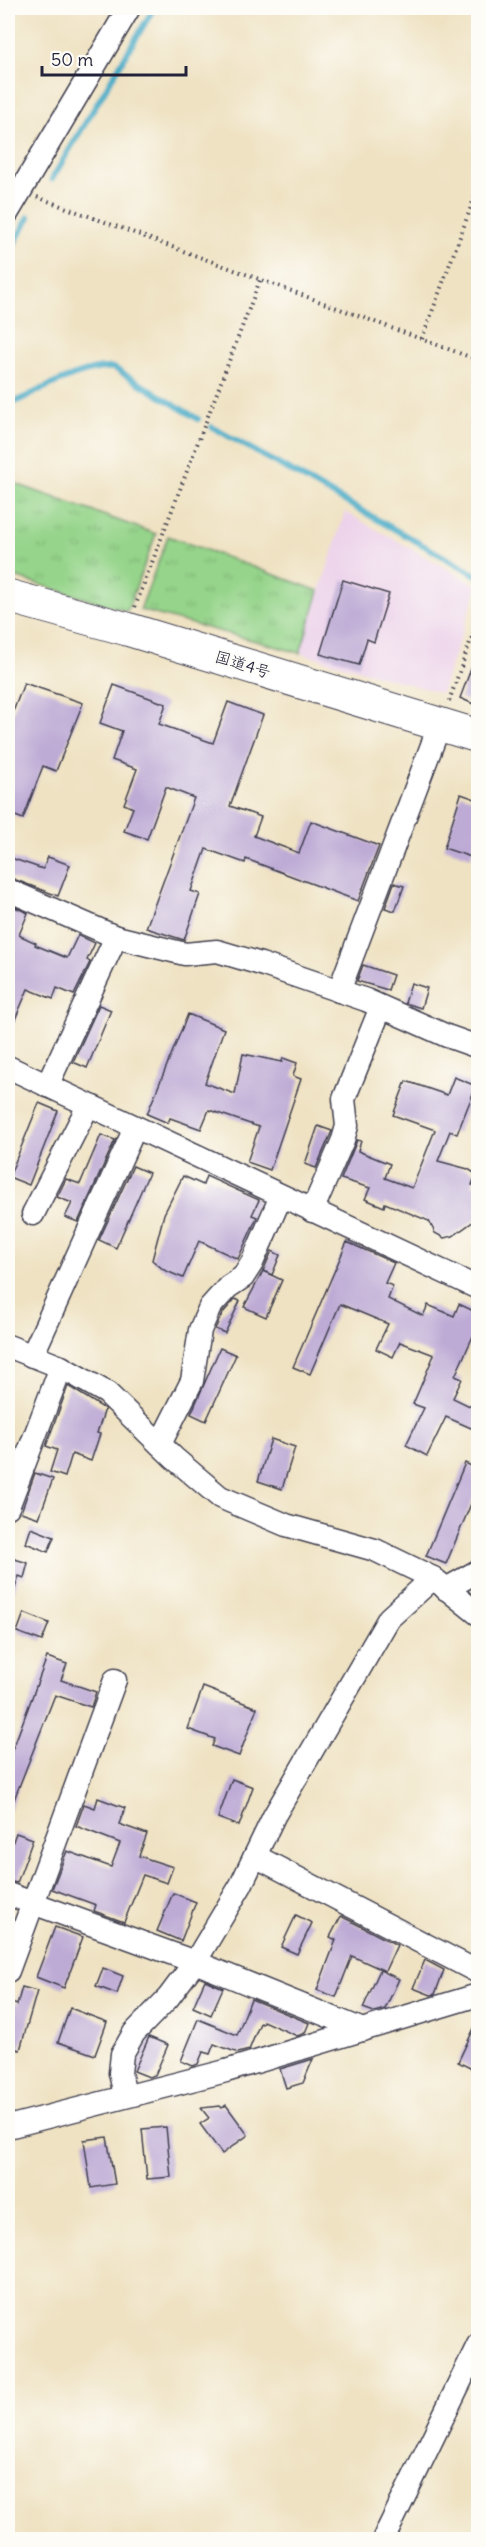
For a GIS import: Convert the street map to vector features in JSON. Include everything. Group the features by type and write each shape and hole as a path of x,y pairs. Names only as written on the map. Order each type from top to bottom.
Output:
{"highway":[{"name":"国道4号","path":"8,596 127,629 478,736"}],"street":[{"path":"8,212 129,8"},
{"path":"339,991 440,724"},
{"path":"8,890 116,937 185,954 217,951 339,991 478,1047"},
{"path":"47,1086 116,937"},
{"path":"312,1211 343,1140 347,1126 344,1099 381,1007"},
{"path":"8,1067 478,1288"},
{"path":"33,1214 88,1106"},
{"path":"32,1356 135,1128"},
{"path":"160,1444 192,1380 200,1330 210,1307 228,1287 243,1277 252,1263 281,1196"},
{"path":"8,1346 61,1367 107,1394 220,1497 286,1525 375,1550 439,1584 478,1614"},
{"path":"8,1507 61,1367"},
{"path":"125,2095 120,2073 122,2054 134,2033 168,1998 195,1962 241,1885 274,1816 389,1618 439,1584 478,1571"},
{"path":"8,1971 115,1680"},
{"path":"255,1856 478,1972"},
{"path":"8,1894 195,1962 363,2030"},
{"path":"8,2127 125,2095 226,2071 478,1995"},
{"path":"383,2540 478,2345"}],"path":[{"path":"422,339 478,188"},
{"path":"19,191 478,360"},
{"path":"127,629 260,280"},
{"path":"440,724 478,620"}],"shaded area":[{"path":"345,512 478,586 441,693 300,653"}],"green space":[{"path":"8,481 156,534 127,611 8,575"},
{"path":"168,536 319,591 300,653 140,610"}],"building":[{"path":"343,580 389,594 374,642 367,639 359,665 320,654"},
{"path":"478,653 478,706 460,698"},
{"path":"24,683 83,703 56,771 43,766 23,819 8,813 8,725"},
{"path":"114,685 166,704 159,724 213,743 228,702 263,715 230,806 261,817 254,836 299,853 311,821 379,846 358,901 246,859 245,863 206,849 191,891 200,894 184,940 146,928 194,798 166,787 147,839 124,831 133,808 124,804 137,769 112,760 122,731 100,723"},
{"path":"461,794 478,800 478,833 471,857 444,848"},
{"path":"8,857 43,869 48,857 70,865 58,896 8,877"},
{"path":"394,883 404,886 395,911 385,908"},
{"path":"8,904 28,913 19,935 36,943 35,945 67,958 78,935 95,943 87,960 90,962 74,995 57,988 53,999 28,989 8,1036"},
{"path":"363,965 393,975 388,990 357,981"},
{"path":"411,983 427,988 421,1008 405,1003"},
{"path":"99,1005 111,1010 87,1068 73,1062"},
{"path":"188,1014 224,1029 205,1083 235,1094 243,1054 282,1062 283,1058 297,1063 293,1076 301,1079 270,1170 247,1162 259,1127 209,1110 201,1129 170,1118 168,1123 147,1114"},
{"path":"454,1077 476,1086 457,1134 450,1131 438,1161 468,1169 476,1174 472,1185 478,1186 478,1218 453,1236 444,1238 435,1233 429,1221 385,1203 384,1207 365,1199 370,1188 341,1179 357,1140 361,1141 358,1151 390,1164 385,1178 412,1188 435,1130 393,1115 406,1081 447,1095"},
{"path":"39,1103 58,1111 29,1185 9,1177"},
{"path":"318,1126 332,1131 316,1168 305,1164"},
{"path":"101,1135 115,1140 78,1222 65,1217 72,1203 57,1197 66,1179 80,1184"},
{"path":"133,1166 149,1173 116,1248 99,1240"},
{"path":"183,1176 203,1185 206,1176 259,1200 252,1215 257,1217 238,1259 199,1241 183,1278 164,1270 152,1260 164,1214"},
{"path":"347,1242 394,1263 385,1283 393,1286 388,1299 423,1316 428,1305 454,1316 459,1304 478,1313 478,1325 455,1376 462,1379 453,1398 478,1410 478,1431 446,1417 427,1456 406,1445 424,1408 413,1404 434,1355 400,1342 393,1357 376,1349 388,1324 340,1304 310,1374 293,1367"},
{"path":"272,1251 280,1255 272,1275 263,1271"},
{"path":"263,1271 282,1280 266,1317 244,1307"},
{"path":"235,1299 240,1301 225,1333 215,1329 222,1314"},
{"path":"220,1348 236,1355 206,1421 191,1414"},
{"path":"68,1386 105,1409 91,1461 72,1454 65,1477 50,1472 57,1450 46,1446"},
{"path":"271,1439 295,1447 282,1489 258,1481"},
{"path":"465,1463 478,1469 478,1487 446,1564 426,1556"},
{"path":"35,1473 53,1479 39,1518 21,1512"},
{"path":"31,1528 54,1537 48,1552 26,1543"},
{"path":"8,1557 28,1563 24,1578 19,1576 10,1603 8,1603"},
{"path":"24,1613 49,1623 42,1641 17,1632"},
{"path":"47,1657 67,1664 61,1680 96,1692 91,1707 55,1695 8,1815 8,1762"},
{"path":"203,1687 257,1708 239,1756 212,1746 215,1739 188,1729"},
{"path":"232,1779 253,1787 239,1826 218,1818"},
{"path":"98,1798 125,1808 119,1824 147,1834 139,1856 173,1867 167,1883 143,1875 124,1922 94,1911 96,1905 52,1889 67,1851 111,1867 120,1843 76,1826 84,1804 95,1808"},
{"path":"16,1833 33,1839 17,1883 8,1881 8,1855"},
{"path":"173,1893 196,1902 181,1941 157,1931"},
{"path":"296,1915 312,1923 297,1954 281,1947"},
{"path":"341,1916 397,1945 385,1971 352,1956 336,1997 317,1990 336,1940 330,1937"},
{"path":"55,1927 83,1937 64,1988 36,1977"},
{"path":"425,1960 444,1970 435,1994 431,1995 413,1988"},
{"path":"103,1968 123,1976 117,1994 96,1986"},
{"path":"380,1970 399,1979 385,2009 374,2012 363,2008"},
{"path":"205,1980 223,1988 211,2015 193,2007"},
{"path":"22,1987 37,1991 20,2050 8,2047 8,2018 12,2003 17,2005"},
{"path":"251,1999 309,2023 305,2033 297,2036 263,2021 262,2024 260,2023 249,2050 238,2053 214,2044 210,2054 203,2052 198,2064 193,2066 181,2061 198,2019 237,2035"},
{"path":"70,2008 107,2022 95,2055 58,2042"},
{"path":"478,2020 478,2072 458,2062"},
{"path":"149,2037 168,2045 155,2075 149,2077 134,2071"},
{"path":"313,2059 303,2083 286,2088 280,2069"},
{"path":"226,2105 248,2135 222,2154 200,2124 209,2118 201,2108 220,2106 222,2108"},
{"path":"166,2127 171,2177 147,2179 142,2129"},
{"path":"107,2137 115,2184 91,2188 84,2140"}],"waterway":[{"path":"52,179 154,8"},
{"path":"8,254 29,217"},
{"path":"8,405 74,375 102,368 114,368 198,419"},
{"path":"212,427 478,576"}]}
